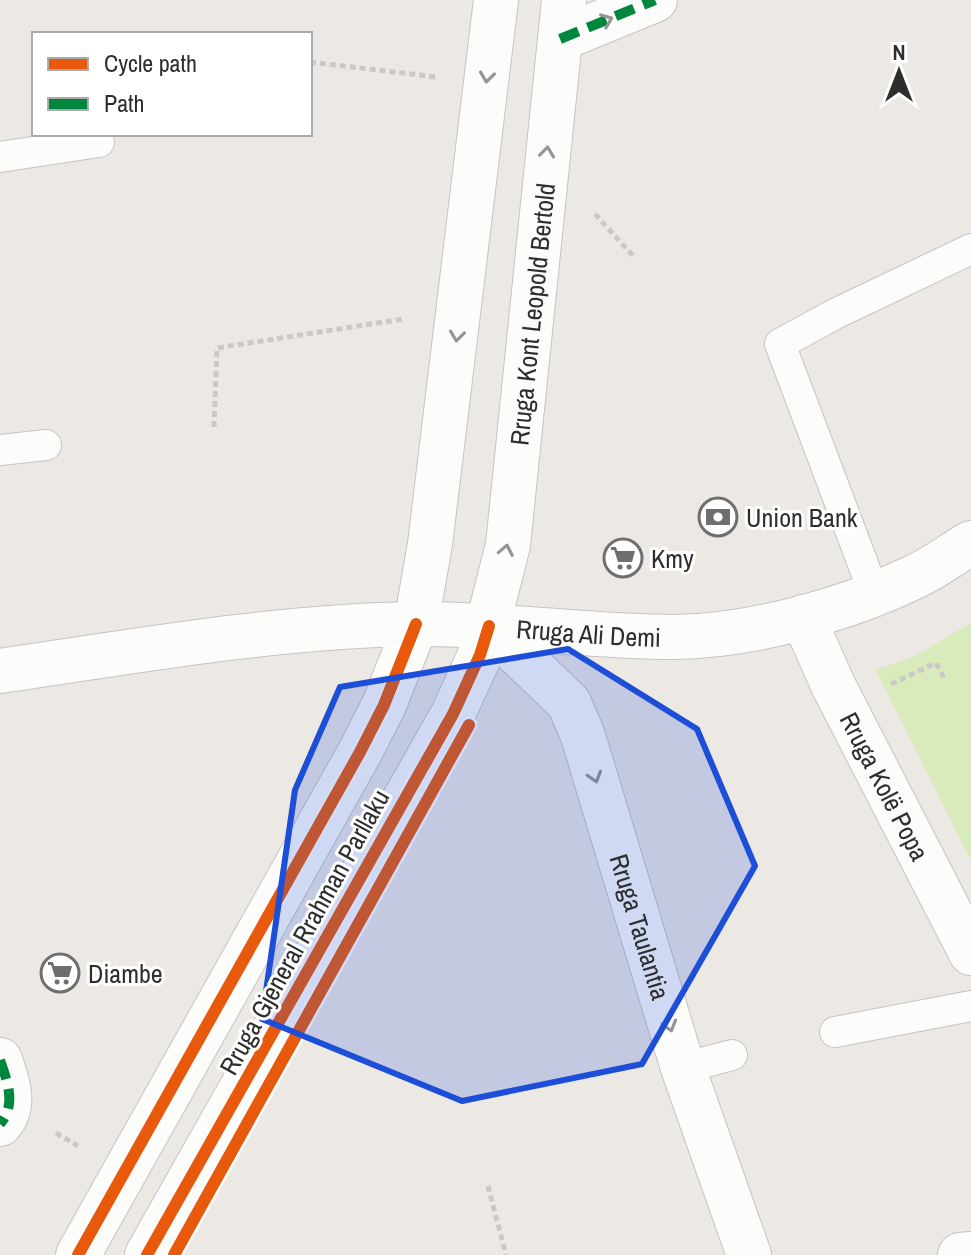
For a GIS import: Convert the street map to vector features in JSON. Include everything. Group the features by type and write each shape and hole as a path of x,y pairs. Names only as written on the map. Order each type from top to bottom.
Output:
{"street":[{"path":"416,624 430,544 460,311 496,0"},
{"path":"562,20 655,0"},
{"name":"Rruga Kont Leopold Bertold","path":"489,626 508,545 562,20"},
{"name":"Rruga Ali Demi","path":"0,671 297,631 416,624 677,637 748,630 803,617 874,593 915,577 971,543"},
{"name":"Rruga Kolë Popa","path":"803,617 834,687 971,953"},
{"name":"Rruga Gjeneral Rrahman Parllaku","path":"78,1255 360,752 384,705 416,624"},
{"name":"Rruga Taulantia","path":"489,626 569,703 583,736 683,1068 749,1255"},
{"name":"Rruga Gjeneral Rrahman Parllaku","path":"147,1255 453,714 480,655 489,626"},
{"path":"0,1060 9,1086 10,1106 0,1124"},
{"path":"960,1255 971,1254"}],"lane":[{"path":"0,157 99,142"},
{"path":"874,593 780,344 971,249"},
{"path":"0,450 46,445"},
{"path":"835,1032 971,1006"},
{"path":"683,1068 732,1055"}],"path":[{"path":"312,62 444,78"},
{"path":"592,210 635,258"},
{"path":"214,427 217,348 460,311"},
{"path":"885,687 936,663 944,678"},
{"path":"488,1186 506,1255"}],"highlighted area":[{"path":"568,649 697,729 755,866 642,1064 462,1101 262,1019 295,790 340,687"}],"green space":[{"path":"971,623 971,861 876,670 917,655"}],"marked path":[{"path":"560,39 655,0"},
{"path":"0,1060 8,1084 9,1101 0,1124"}],"cycle path":[{"path":"78,1255 360,752 384,705 416,624"},
{"path":"147,1255 453,714 480,655 489,626"},
{"path":"174,1255 469,725"}],"place":[{"name":"Union Bank","path":"718,517"},
{"name":"Kmy","path":"623,558"},
{"name":"Diambe","path":"60,973"}]}
